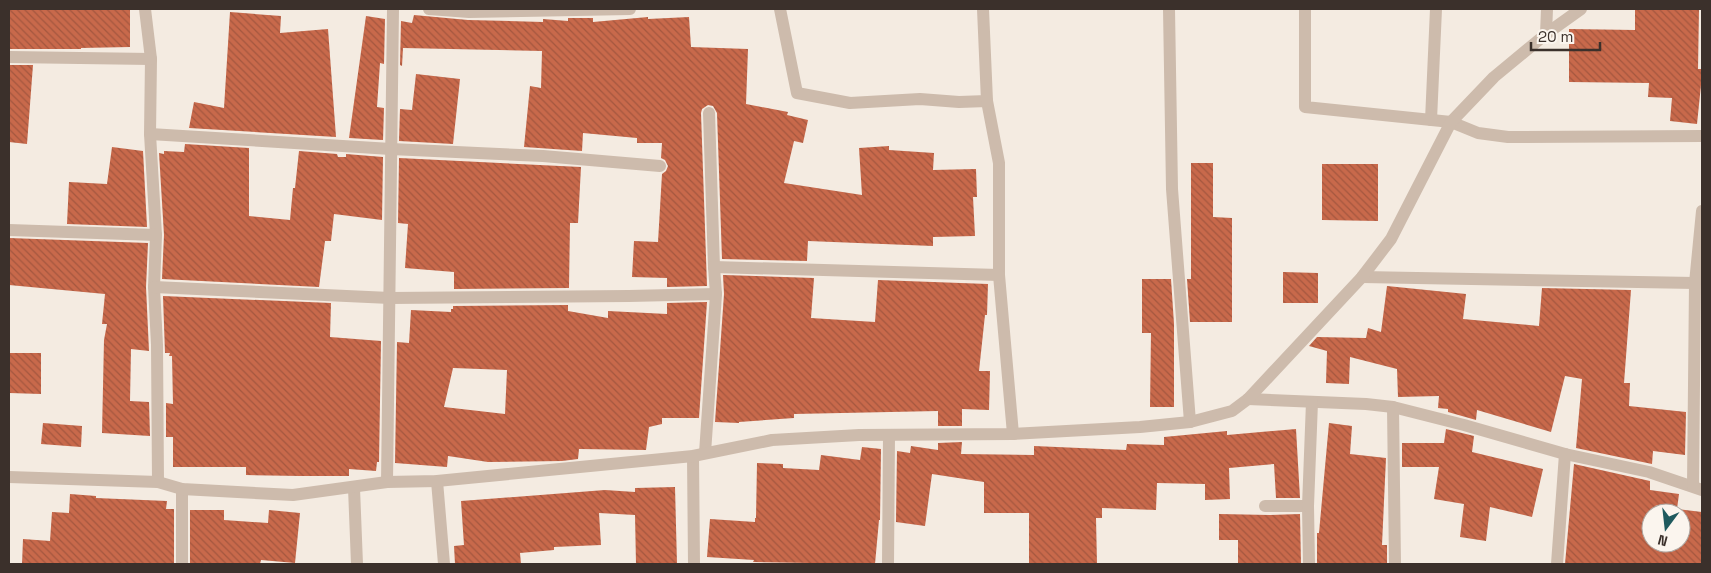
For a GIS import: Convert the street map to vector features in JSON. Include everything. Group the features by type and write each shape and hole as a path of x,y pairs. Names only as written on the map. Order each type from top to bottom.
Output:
{"street":[{"path":"145,9 151,59 150,134 156,235 154,287 157,345 158,482"},
{"path":"387,482 393,9"},
{"path":"429,9 468,12 630,9"},
{"path":"780,9 797,93 850,103 920,99 959,102 987,101"},
{"path":"983,9 987,101 999,163 999,275 1013,434"},
{"path":"1169,9 1172,189 1190,422"},
{"path":"1305,9 1305,107 1451,122 1478,133 1508,137 1702,136"},
{"path":"1431,120 1436,9"},
{"path":"1546,34 1547,9"},
{"path":"9,477 158,482 182,489 293,495 387,482 437,482 699,455 772,440 826,436 944,433 1013,434 1140,427 1190,422 1232,412 1248,399 1362,277 1391,239 1451,122 1494,77 1546,34 1581,9"},
{"path":"9,57 151,59"},
{"path":"694,564 699,455 716,294 709,113"},
{"path":"150,134 391,149 543,156 660,166"},
{"path":"1248,399 1366,404 1393,407 1565,454 1649,472 1697,488 1695,283 1702,210"},
{"path":"9,230 156,235"},
{"path":"714,267 999,275"},
{"path":"1362,277 1695,283"},
{"path":"154,287 390,298 716,294"},
{"path":"1309,564 1308,506 1312,402"},
{"path":"1393,407 1395,564"},
{"path":"888,564 889,435"},
{"path":"1557,564 1565,454"},
{"path":"437,482 444,564"},
{"path":"354,488 356,564"},
{"path":"182,489 182,564"},
{"path":"1265,506 1308,506"}],"building":[{"path":"9,9 130,9 130,47 9,49"},
{"path":"1635,9 1699,9 1698,69 1701,69 1701,85 1697,124 1670,121 1672,98 1648,97 1649,83 1569,82 1569,29 1635,30"},
{"path":"230,12 281,16 280,33 328,29 336,137 189,128 194,102 224,108"},
{"path":"414,15 468,20 543,22 543,19 568,21 568,18 593,18 593,22 648,17 648,19 689,17 691,47 748,49 746,104 788,112 787,115 808,120 803,143 794,141 784,183 862,195 859,148 889,146 889,150 934,153 933,170 976,169 977,197 973,197 975,236 933,237 933,246 808,241 807,261 722,259 717,113 713,106 708,105 702,109 701,113 707,286 667,287 667,278 632,277 634,241 658,242 662,174 668,166 665,160 661,158 662,143 637,143 637,138 583,133 582,151 524,147 530,86 541,88 542,51 403,48 402,66 400,65 401,21 412,23"},
{"path":"366,16 385,19 384,64 380,63 377,107 384,108 383,140 349,138"},
{"path":"9,65 33,65 27,144 9,142"},
{"path":"416,74 460,79 453,144 399,141 400,109 412,110"},
{"path":"185,144 249,148 249,216 290,220 299,151 337,154 338,157 346,157 346,154 383,157 382,220 334,214 331,241 325,241 319,287 162,279 164,235 159,153 164,154 164,151 184,152"},
{"path":"112,147 143,151 147,227 67,224 69,182 107,184"},
{"path":"399,158 581,167 578,223 570,223 569,288 454,289 454,272 405,268 408,224 398,223"},
{"path":"1191,163 1213,163 1213,217 1232,218 1232,322 1190,322 1187,279 1191,279"},
{"path":"1322,164 1378,164 1378,221 1322,220"},
{"path":"9,238 148,243 146,287 149,351 131,349 130,401 149,402 150,436 102,433 104,340 107,324 102,324 105,294 9,285"},
{"path":"1283,272 1318,273 1318,303 1283,303"},
{"path":"723,275 814,278 811,318 875,322 878,280 988,284 987,315 985,315 979,371 990,371 989,410 962,409 962,426 938,426 938,411 794,414 794,418 739,423 715,422 724,294"},
{"path":"1142,279 1171,279 1174,324 1174,407 1150,407 1151,333 1142,333"},
{"path":"1387,286 1466,294 1463,319 1539,326 1542,288 1631,290 1624,383 1630,383 1629,406 1686,412 1685,455 1653,451 1652,464 1576,448 1582,379 1565,376 1551,432 1477,410 1476,420 1448,412 1448,409 1438,408 1439,396 1398,397 1397,369 1350,357 1349,384 1326,383 1327,351 1309,346 1317,337 1366,338 1368,328 1381,332"},
{"path":"163,296 331,303 330,337 381,341 379,462 377,462 376,471 349,469 349,476 246,475 246,467 173,467 173,437 166,437 166,403 173,404 172,356 169,356 170,353 165,353"},
{"path":"707,302 699,418 662,418 662,424 649,427 646,450 579,449 578,459 562,461 488,462 448,456 447,467 395,463 397,342 409,343 411,310 451,312 453,306 568,305 568,311 608,318 608,311 667,314 667,303","holes":["453,368 507,370 505,414 444,407"]},
{"path":"9,353 41,353 41,394 9,393"},
{"path":"43,423 82,426 81,447 41,444"},
{"path":"1329,423 1352,426 1350,454 1386,458 1382,545 1387,545 1387,564 1317,564 1317,533 1319,533"},
{"path":"1296,429 1300,498 1276,498 1274,464 1229,468 1230,499 1205,500 1205,484 1157,483 1156,510 1102,508 1102,518 1096,518 1097,564 1029,564 1029,513 984,513 984,482 932,474 925,526 896,522 897,451 910,453 911,446 938,450 938,443 962,442 961,454 1034,455 1034,446 1126,450 1127,444 1164,445 1164,437 1227,431 1227,435"},
{"path":"1446,429 1474,436 1472,452 1543,469 1532,517 1490,507 1486,541 1460,537 1464,504 1434,499 1439,467 1402,467 1402,443 1444,443"},
{"path":"862,447 881,449 880,520 875,564 753,562 754,560 707,557 710,519 755,522 757,463 783,464 783,468 819,470 821,455 860,460"},
{"path":"1574,464 1650,481 1650,490 1679,494 1678,503 1641,503 1641,553 1691,553 1691,511 1702,512 1702,564 1565,564"},
{"path":"675,487 677,564 636,564 635,515 599,513 601,545 554,547 554,550 520,553 521,564 455,564 454,546 464,545 461,501 605,490 635,492 635,488"},
{"path":"70,494 96,496 96,498 167,501 166,509 174,509 174,564 22,564 23,539 50,541 52,512 69,513"},
{"path":"190,510 224,510 224,520 268,523 269,510 300,513 295,563 261,560 260,564 190,564"},
{"path":"1219,514 1300,514 1301,564 1238,564 1238,540 1219,540"}]}
